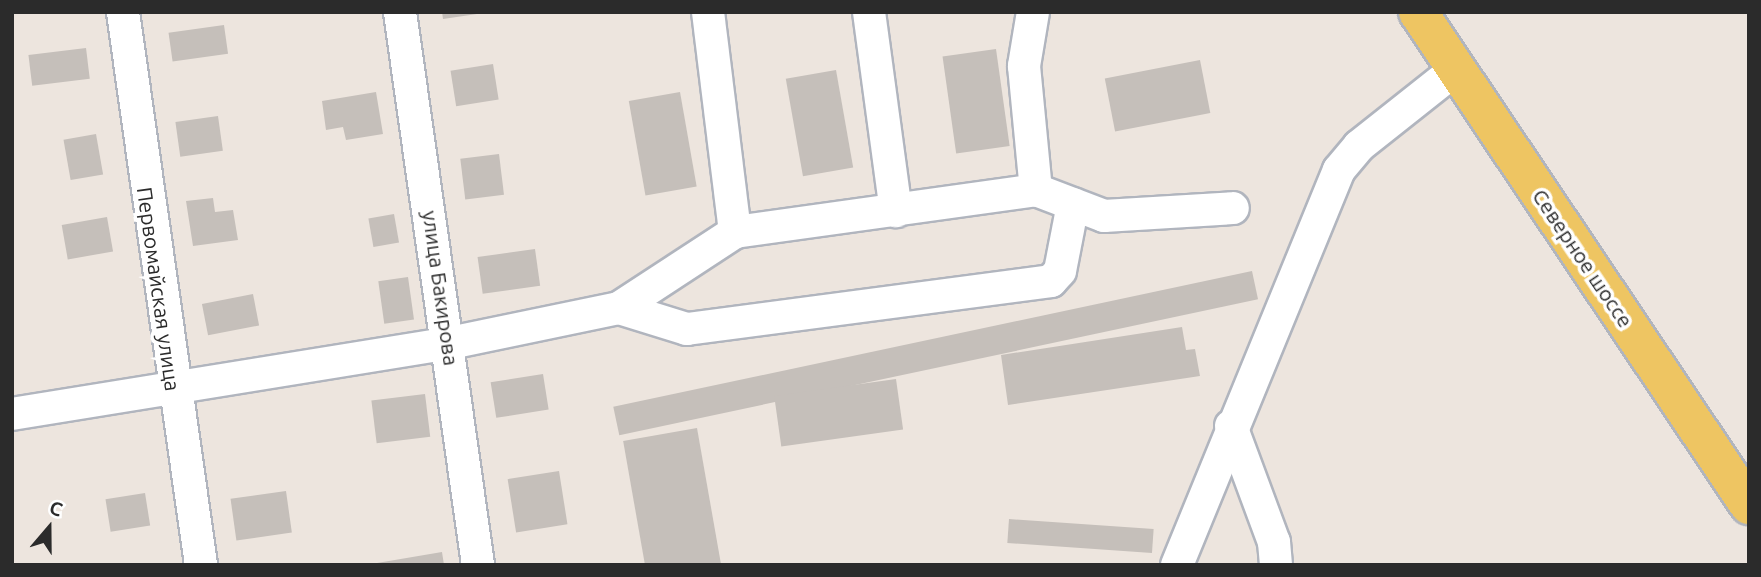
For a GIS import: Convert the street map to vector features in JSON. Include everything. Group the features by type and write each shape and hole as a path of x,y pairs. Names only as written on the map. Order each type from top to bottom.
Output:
{"main road":[{"name":"Северное шоссе","path":"1418,12 1749,505"}],"street":[{"name":"Первомайская улица","path":"122,12 173,390 201,565"},
{"name":"улица Бакирова","path":"400,12 450,343 478,565"},
{"path":"708,12 735,232"},
{"path":"869,12 896,211"},
{"path":"1032,12 1024,66 1036,190"},
{"path":"1177,565 1231,426 1339,170 1359,146 1456,69"},
{"path":"12,414 450,343 619,308 735,232 1036,190 1104,216 1233,208"},
{"path":"619,308 687,329 1051,281 1060,271 1073,204"},
{"path":"1231,426 1274,542 1276,565"}],"building":[{"path":"442,12 477,12 477,14 443,19"},
{"path":"224,25 228,54 173,62 169,33"},
{"path":"86,48 90,79 32,86 28,55"},
{"path":"996,49 1010,146 956,154 943,57"},
{"path":"1200,60 1210,113 1115,132 1105,79"},
{"path":"493,64 499,100 456,106 451,71"},
{"path":"836,70 853,167 803,176 786,79"},
{"path":"376,92 383,134 346,140 343,127 326,130 322,101"},
{"path":"680,92 697,187 645,196 629,101"},
{"path":"218,116 223,151 180,157 175,122"},
{"path":"96,134 103,174 71,180 64,140"},
{"path":"499,154 504,195 465,199 460,159"},
{"path":"213,198 215,212 233,210 238,240 193,246 186,201"},
{"path":"394,214 399,243 373,247 368,219"},
{"path":"107,217 113,251 68,259 62,225"},
{"path":"535,249 540,286 483,294 478,257"},
{"path":"1252,271 1258,299 619,435 613,407"},
{"path":"408,277 414,320 384,324 378,281"},
{"path":"253,294 259,325 208,335 202,304"},
{"path":"1182,327 1186,350 1195,349 1200,376 1008,405 1001,355"},
{"path":"543,374 549,410 496,418 491,382"},
{"path":"896,379 903,430 781,447 774,396"},
{"path":"425,394 430,437 377,443 371,401"},
{"path":"697,428 721,565 645,565 623,441"},
{"path":"559,471 567,524 516,532 508,479"},
{"path":"286,491 292,533 236,540 231,499"},
{"path":"145,493 150,526 111,532 105,499"},
{"path":"1009,519 1154,529 1152,553 1007,543"},
{"path":"442,552 444,565 377,565 377,563"}]}
